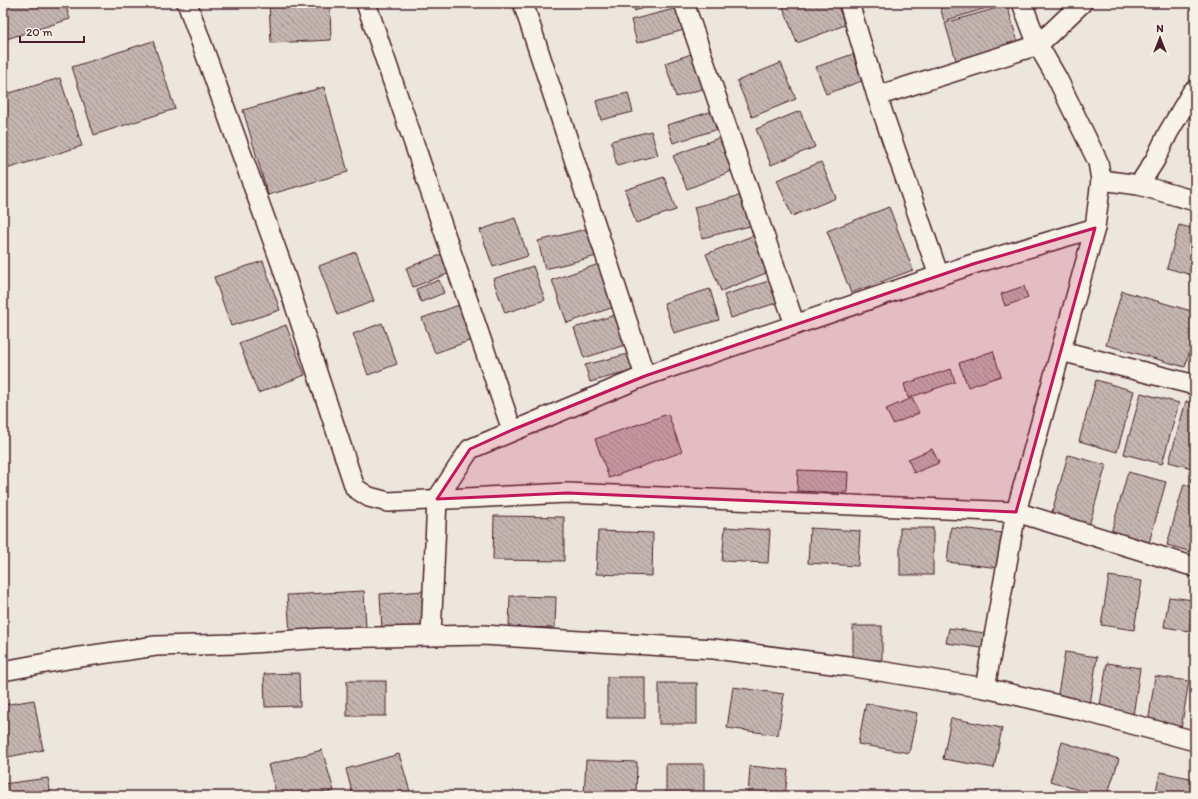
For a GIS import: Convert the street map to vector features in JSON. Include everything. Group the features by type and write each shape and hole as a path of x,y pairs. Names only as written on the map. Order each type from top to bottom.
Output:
{"street":[{"path":"187,3 281,263 355,488 369,497 388,502 568,493 1016,512 1195,567"},
{"path":"366,3 512,430"},
{"path":"523,3 645,376"},
{"path":"684,3 794,325"},
{"path":"849,3 877,96 939,276"},
{"path":"985,688 1016,512 1095,228 1102,180 1098,162 1057,78 1038,46 1022,3"},
{"path":"877,96 1038,46 1082,3"},
{"path":"1139,185 1155,160 1168,133 1192,92 1195,90"},
{"path":"1102,180 1139,185 1195,201"},
{"path":"430,636 437,499 470,448 645,376 939,276 1095,228"},
{"path":"1061,351 1195,385"},
{"path":"3,671 73,658 156,646 237,644 324,638 483,636 714,649 848,666 985,688 1076,709 1195,741"}],"highlighted area":[{"path":"1095,228 1016,512 567,493 437,499 470,449 512,430 645,376 973,264"}],"building":[{"path":"3,3 65,3 70,19 3,40"},
{"path":"269,3 330,3 331,40 271,43"},
{"path":"632,3 655,3 635,11"},
{"path":"794,3 837,3 845,25 797,43 783,7"},
{"path":"939,3 1003,3 944,21"},
{"path":"1007,5 1020,49 958,67 945,23"},
{"path":"678,8 684,30 637,43 631,20"},
{"path":"153,41 175,109 94,135 72,67"},
{"path":"694,53 705,88 676,97 665,63"},
{"path":"853,54 862,81 826,94 816,67"},
{"path":"781,63 796,99 752,117 737,81"},
{"path":"60,78 82,146 3,170 3,95"},
{"path":"324,87 348,172 268,195 243,110"},
{"path":"628,93 633,112 601,120 596,101"},
{"path":"716,110 722,128 673,143 667,125"},
{"path":"800,111 815,147 771,165 756,129"},
{"path":"651,131 658,155 617,166 611,141"},
{"path":"723,136 737,169 687,189 673,156"},
{"path":"821,162 836,198 792,216 777,180"},
{"path":"664,177 676,210 636,223 625,190"},
{"path":"746,194 754,225 702,238 694,207"},
{"path":"889,207 913,270 851,293 827,231"},
{"path":"515,218 528,256 493,267 480,230"},
{"path":"1179,225 1195,229 1195,276 1167,268"},
{"path":"590,228 597,256 545,269 538,241"},
{"path":"757,234 771,271 721,291 706,254"},
{"path":"356,252 374,301 337,315 319,266"},
{"path":"443,254 450,273 413,287 406,268"},
{"path":"263,261 280,310 231,326 214,277"},
{"path":"602,263 617,306 567,323 552,280"},
{"path":"533,266 545,300 505,313 493,279"},
{"path":"439,280 444,293 421,302 416,289"},
{"path":"772,280 779,302 731,318 724,295"},
{"path":"1024,286 1028,298 1005,306 1001,294"},
{"path":"710,289 719,320 674,333 664,303"},
{"path":"1122,291 1195,312 1195,333 1185,367 1106,345"},
{"path":"459,305 472,340 435,353 422,318"},
{"path":"615,315 625,345 584,358 574,328"},
{"path":"382,323 397,364 368,375 353,334"},
{"path":"286,325 305,375 258,393 239,343"},
{"path":"993,351 1001,376 968,387 959,363"},
{"path":"632,353 636,370 590,382 585,365"},
{"path":"951,369 955,382 908,398 904,384"},
{"path":"1096,380 1134,391 1117,452 1079,441"},
{"path":"1141,393 1179,403 1162,464 1124,454"},
{"path":"912,398 919,413 893,424 886,409"},
{"path":"1186,401 1195,403 1195,469 1169,462"},
{"path":"668,414 682,452 609,478 595,439"},
{"path":"932,449 939,463 914,473 908,459"},
{"path":"1068,455 1106,465 1089,526 1051,515"},
{"path":"798,470 848,472 847,493 797,491"},
{"path":"1128,472 1166,482 1149,543 1111,533"},
{"path":"1184,484 1195,488 1195,553 1167,545"},
{"path":"494,516 564,517 564,561 493,560"},
{"path":"725,527 770,530 768,563 722,561"},
{"path":"951,527 1003,533 1000,568 947,562"},
{"path":"810,528 860,531 858,566 808,563"},
{"path":"900,528 933,528 933,575 900,575"},
{"path":"598,531 653,533 652,576 596,574"},
{"path":"1109,576 1142,581 1134,630 1101,625"},
{"path":"364,591 366,628 290,632 287,595"},
{"path":"425,591 427,627 382,630 380,594"},
{"path":"510,596 556,597 555,628 509,627"},
{"path":"1169,597 1194,600 1189,631 1164,627"},
{"path":"853,626 882,626 882,660 853,660"},
{"path":"949,628 985,633 982,648 946,643"},
{"path":"1065,652 1097,657 1090,705 1057,700"},
{"path":"1107,663 1140,668 1133,716 1099,711"},
{"path":"299,673 300,706 265,707 264,674"},
{"path":"1155,676 1189,681 1181,729 1148,724"},
{"path":"607,677 645,677 645,718 607,718"},
{"path":"347,681 386,681 386,716 347,716"},
{"path":"659,683 697,683 697,724 659,724"},
{"path":"733,687 784,694 778,735 727,728"},
{"path":"1195,697 1195,735 1189,734"},
{"path":"34,700 43,750 3,758 3,705"},
{"path":"866,703 917,713 909,753 858,744"},
{"path":"951,718 1002,728 994,768 943,759"},
{"path":"1062,742 1119,759 1107,796 1097,796 1050,781"},
{"path":"322,750 334,791 316,796 277,796 268,765"},
{"path":"399,754 411,795 353,796 346,769"},
{"path":"586,760 637,762 636,796 584,796"},
{"path":"666,764 704,764 704,796 666,796"},
{"path":"750,766 788,770 785,796 748,796"},
{"path":"1160,772 1195,779 1193,796 1155,796"},
{"path":"48,778 51,796 3,796 3,784"},
{"path":"915,792 934,796 914,796"}]}
